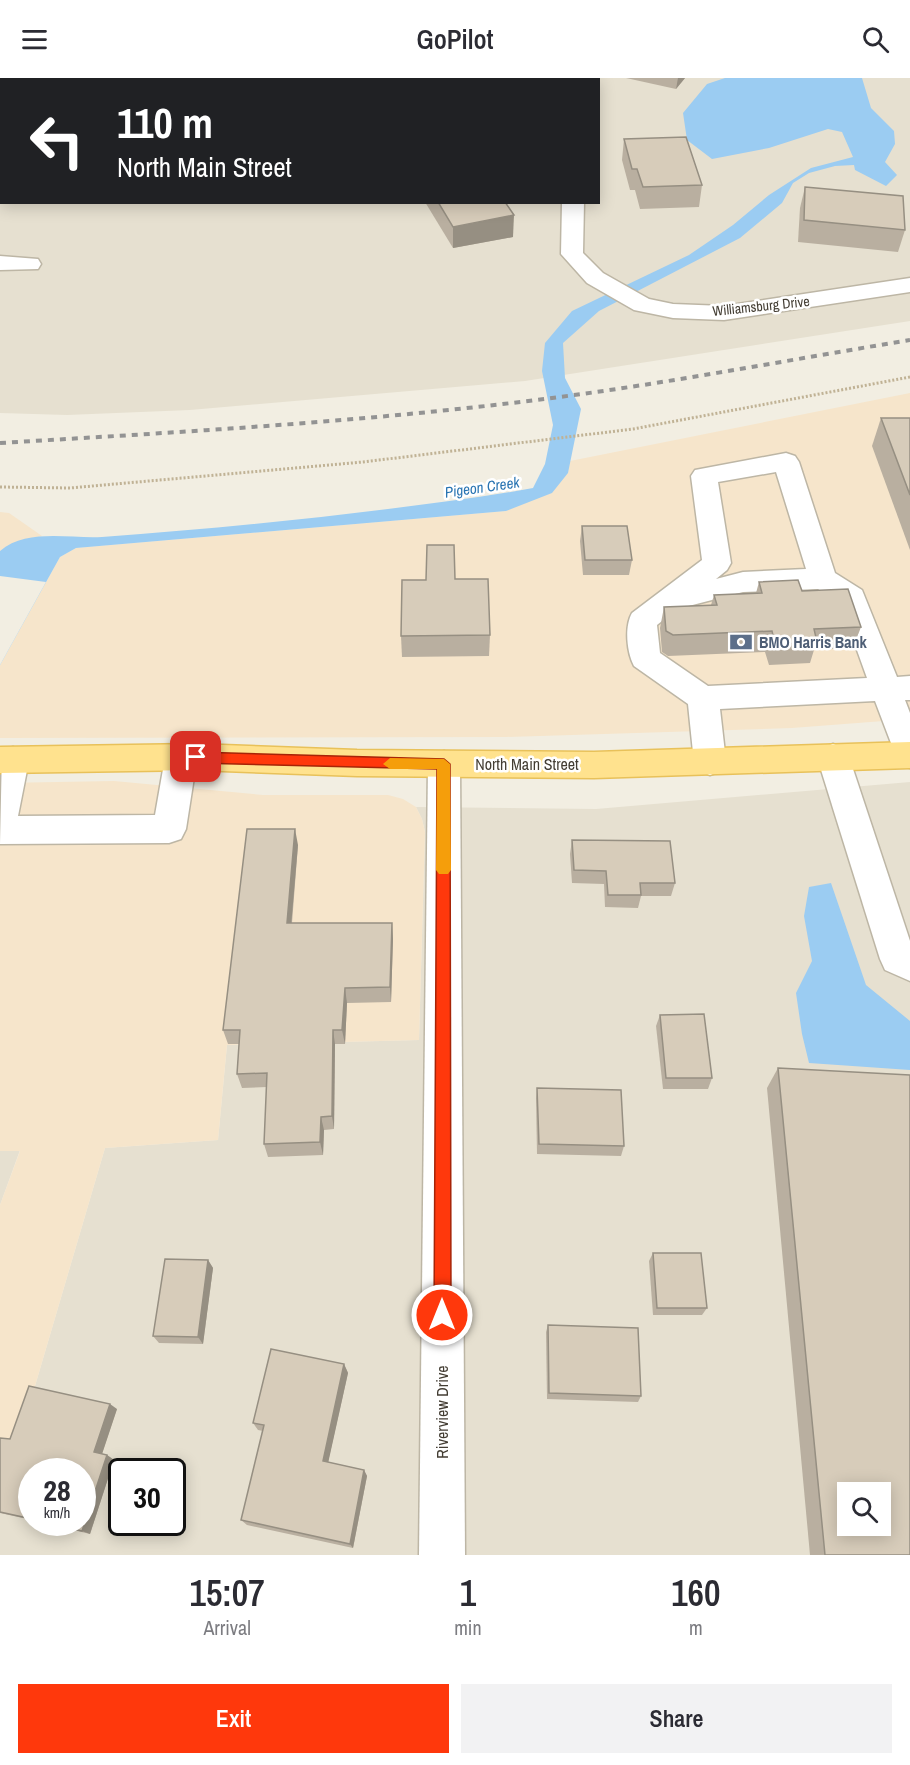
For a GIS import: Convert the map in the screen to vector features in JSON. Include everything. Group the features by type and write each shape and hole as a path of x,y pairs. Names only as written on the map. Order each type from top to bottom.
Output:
{"main road":[{"name":"North Main Street","path":"7,760 181,758 594,765 910,755"}],"street":[{"name":"Williamsburg Drive","path":"573,204 572,254 595,278 642,305 673,311 724,313 910,285"},
{"path":"0,263 30,264"},
{"path":"823,579 786,462 704,476 717,563 642,621 645,658 703,698 898,689"},
{"path":"671,600 730,588 743,582 823,579 852,597 898,689 910,755"},
{"path":"703,698 710,762"},
{"path":"7,760 0,828 169,828 181,758"},
{"path":"833,758 898,959 910,964"},
{"name":"Riverview Drive","path":"442,1555 444,764"}],"path":[{"path":"0,487 70,488 129,483 363,462 537,441 599,433 910,377"}],"shaded area":[{"path":"600,78 910,78 910,321 525,381 190,410 67,415 0,413 0,204 600,204"},
{"path":"910,393 910,719 792,728 506,737 0,738 0,665 60,557 76,548 506,511 568,473 570,461"},
{"path":"0,512 9,513 42,536 22,540 0,551"},
{"path":"114,781 263,795 388,795 403,799 416,807 425,832 419,1040 227,1045 218,1140 105,1148 0,1505 0,1205 20,1151 0,1151 0,783"},
{"path":"910,782 910,1555 0,1555 0,1505 105,1148 218,1140 227,1045 419,1040 425,832 416,807 596,809"},
{"path":"20,1150 0,1205 0,1151"}],"water":[{"path":"725,78 862,78 871,108 894,131 895,144 885,162 897,175 886,186 855,170 854,165 835,166 809,173 793,183 782,203 740,238 599,311 563,343 565,378 581,409 568,473 552,493 506,511 76,548 60,557 0,665 0,551 23,539 49,536 102,537 281,521 443,502 533,488 545,464 553,425 542,371 545,343 572,311 689,255 733,225 769,195 811,168 853,157 842,132 828,129 769,148 712,159 687,140 683,113 707,84"},
{"path":"831,883 866,985 910,1021 910,1070 809,1063 796,993 812,961 804,916 809,887"}],"pier":[{"path":"0,576 46,582 0,665"}],"building":[{"path":"686,137 702,185 643,187 637,169 632,169 624,139"},
{"path":"805,187 903,196 905,230 804,220"},
{"path":"439,204 506,204 514,215 453,227"},
{"path":"881,418 910,418 910,495"},
{"path":"582,526 627,526 632,560 585,560"},
{"path":"427,545 454,545 455,579 488,579 490,635 401,636 402,580 426,580"},
{"path":"798,580 802,591 848,589 861,627 814,629 817,642 775,644 772,631 673,635 666,631 664,607 717,605 714,595 762,593 759,582"},
{"path":"247,829 295,829 287,923 392,923 390,987 345,988 342,1030 333,1030 332,1116 321,1117 320,1142 264,1144 267,1073 237,1074 240,1030 223,1030"},
{"path":"572,840 670,841 675,883 640,883 641,895 608,895 606,871 574,870"},
{"path":"704,1014 712,1078 666,1078 660,1015"},
{"path":"778,1068 910,1075 910,1555 825,1555"},
{"path":"537,1088 621,1090 624,1146 539,1144"},
{"path":"653,1253 701,1253 707,1308 657,1308"},
{"path":"165,1259 208,1260 198,1337 153,1336"},
{"path":"548,1325 638,1328 641,1396 549,1393"},
{"path":"271,1349 344,1364 323,1461 364,1470 350,1544 241,1520 264,1425 253,1423"},
{"path":"29,1386 110,1404 94,1452 107,1455 96,1488 96,1458 18,1458 18,1516 0,1512 0,1438 10,1439"}],"railway":[{"path":"0,443 299,424 522,402 675,380 910,340"}],"slow traffic":[{"path":"390,764 444,764 443,870"}],"place":[{"name":"BMO Harris Bank","path":"741,642"}],"route":[{"path":"196,757 444,764 442,1315"}],"water label":[{"name":"Pigeon Creek","path":"482,487"}]}
